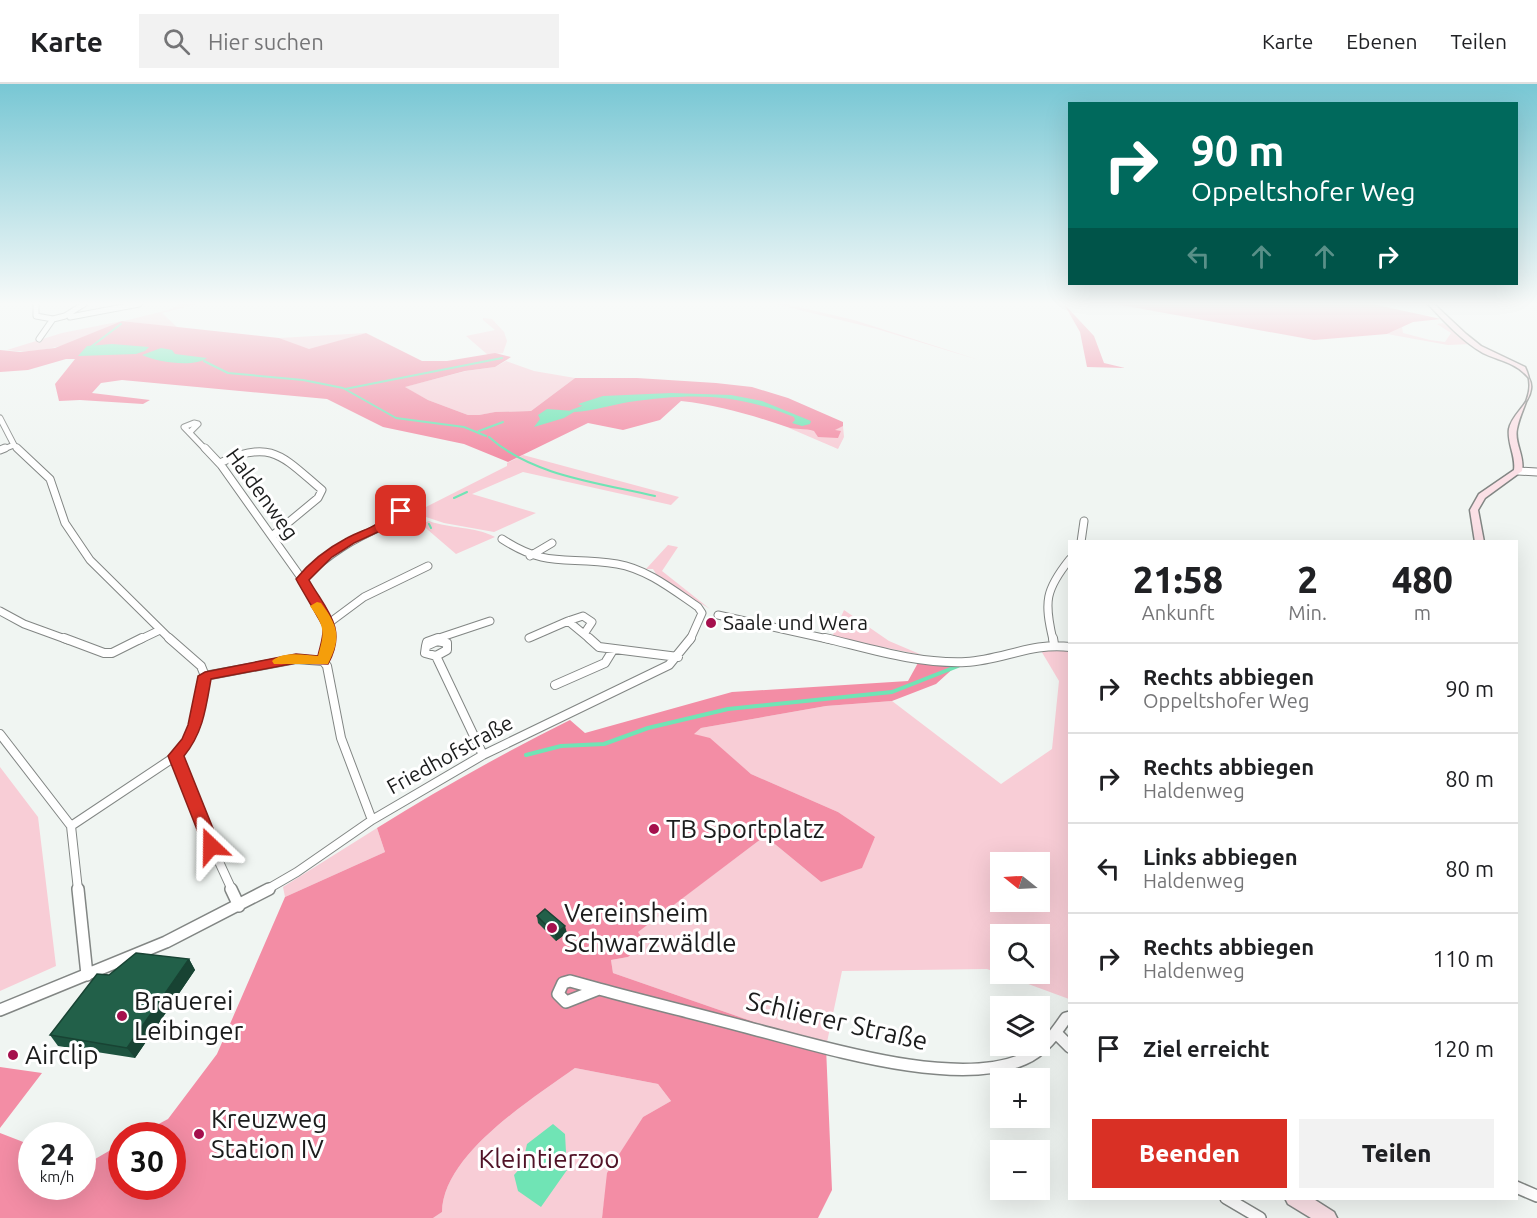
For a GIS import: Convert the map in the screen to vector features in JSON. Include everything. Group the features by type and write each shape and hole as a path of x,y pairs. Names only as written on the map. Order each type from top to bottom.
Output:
{"main road":[{"path":"1480,540 1474,517 1476,503 1490,490 1518,471 1519,459 1514,429 1535,388 1535,382 1523,369 1499,357"},
{"path":"1297,1200 1328,1218"}],"street":[{"path":"0,418 14,445 50,479 65,523 90,560 160,630 201,666 205,676 196,725 188,741 176,756 71,826"},
{"name":"Haldenweg","path":"190,432 220,463 302,579 321,615 329,623"},
{"path":"0,450 14,445"},
{"path":"220,463 243,451 256,448 268,450 322,490 318,498 272,536"},
{"path":"1518,471 1537,472"},
{"path":"1081,540 1084,521"},
{"path":"302,579 328,555 350,541 387,524"},
{"name":"Friedhofstraße","path":"0,1010 166,942 239,906 297,872 372,820 483,755 661,669 678,657 689,643 702,613 690,602 646,573 624,566 595,562 557,563 530,556 502,539"},
{"path":"530,556 552,543"},
{"path":"1054,644 1045,598 1050,583 1068,561"},
{"path":"323,661 329,639 329,623 346,607 377,589 428,566"},
{"path":"0,611 24,624 104,653 112,653 160,630"},
{"path":"718,615 932,662 960,663 1054,644 1068,647"},
{"path":"529,638 583,616 592,622 584,634"},
{"path":"426,646 437,641 447,643 447,650 436,656 426,654 424,651 427,642 490,621"},
{"path":"568,621 599,647 678,657"},
{"path":"555,685 605,663 613,650"},
{"path":"436,656 483,755"},
{"path":"205,676 296,659 323,661 327,666 341,738 372,820"},
{"path":"0,734 71,826 87,975"},
{"path":"176,756 203,827 239,906"},
{"name":"Schlierer Straße","path":"599,989 826,1047 932,1069 974,1069 1019,1062 1047,1046 1068,1018"},
{"path":"1056,1033 1068,1045"},
{"path":"1518,1188 1537,1196"},
{"path":"1229,1200 1260,1218"}],"green space":[{"path":"506,361 534,371 575,378 531,411 479,415 468,415 428,400 404,387 466,371 495,367"},
{"path":"838,426 843,426 844,437 838,449 789,428 834,431"},
{"path":"523,455 679,497 671,505 523,472 472,494 536,513 494,532 444,523 417,514 418,511 507,466 507,463"},
{"path":"429,521 479,531 495,537 456,554 421,524"},
{"path":"668,545 678,547 662,571 710,609 658,577 653,569 646,569"},
{"path":"844,610 889,641 922,655 832,637"},
{"path":"1040,649 1068,649 1068,999 1028,984 1050,984 1050,924 990,924 990,970 842,971 826,1047 613,973 611,960 628,957 637,932 765,836 821,882 875,838 838,812 751,774 710,739 693,734 701,728 826,706 892,701 1001,784 1052,749 1059,681"},
{"path":"0,767 38,817 56,966 0,991"},
{"path":"377,828 385,852 285,897 283,887"},
{"name":"Kleintierzoo","path":"575,1068 658,1084 671,1101 643,1117 608,1173 602,1218 433,1218 442,1212 446,1190 457,1169 473,1149 514,1112"}],"shaded area":[{"path":"0,357 414,357 422,361 447,361 471,357 511,357 495,367 465,371 405,387 428,400 468,415 479,415 531,411 575,378 637,378 716,383 752,387 788,398 843,422 843,426 835,430 841,431 838,438 818,437 811,430 790,428 735,411 681,401 660,420 623,430 588,423 508,462 464,444 383,427 327,399 122,380 101,383 92,393 150,400 143,404 59,401 55,384 75,359 66,359 28,370 0,372"},
{"path":"147,357 207,358 193,363 156,360"},
{"path":"1085,357 1102,357 1104,363 1125,368 1087,367"},
{"path":"671,393 731,395 762,401 811,421 810,424 802,426 792,423 795,420 794,417 752,403 693,396 629,402 574,412 564,418 534,427 540,419 538,415 547,409 574,411 585,407 578,404 603,396"},
{"path":"919,661 957,665 936,684 892,701 826,706 701,728 694,734 710,738 751,774 838,812 875,837 862,868 821,882 765,836 638,932 645,942 628,957 611,960 613,973 826,1047 832,1190 818,1218 602,1218 607,1173 643,1117 671,1101 658,1084 575,1068 514,1112 473,1149 457,1169 446,1190 442,1212 433,1218 0,1218 0,1133 18,1140 18,1200 96,1200 96,1158 108,1152 108,1200 186,1200 186,1122 162,1122 168,1119 217,1054 285,897 385,852 377,828 400,814 472,772 570,720 585,733 732,692 908,681"},
{"path":"0,1067 42,1073 0,1128"},
{"path":"553,1124 565,1134 567,1170 541,1207 518,1191 514,1175 522,1166 527,1144"}],"building":[{"path":"545,909 565,926 555,934 537,916"},
{"name":"Brauerei Leibinger","path":"136,953 189,959 127,1048 50,1035 97,974 109,975"}],"waterway":[{"path":"345,389 502,358"},
{"path":"204,361 228,373 303,380 343,388 396,418 464,427 486,436"},
{"path":"571,411 588,405"},
{"path":"479,431 503,422"},
{"path":"489,437 525,461 546,469 590,482 655,496"},
{"path":"454,498 467,492"},
{"path":"429,524 431,528"},
{"path":"526,755 561,746 604,744 648,728 728,709 892,692 958,666"}],"slow traffic":[{"path":"279,661 296,659 323,661 329,639 329,623 321,615 317,606"}],"place":[{"name":"Saale und Wera","path":"711,623"},
{"name":"TB Sportplatz","path":"654,829"},
{"name":"Vereinsheim Schwarzwäldle","path":"552,928"},
{"name":"Brauerei Leibinger","path":"122,1016"},
{"name":"Airclip","path":"13,1055"},
{"name":"Kreuzweg Station IV","path":"199,1134"}],"route":[{"path":"211,846 176,756 188,741 196,725 205,676 296,659 323,661 329,639 329,623 321,615 302,579 328,555 350,541 387,524 393,513 401,511"}]}
